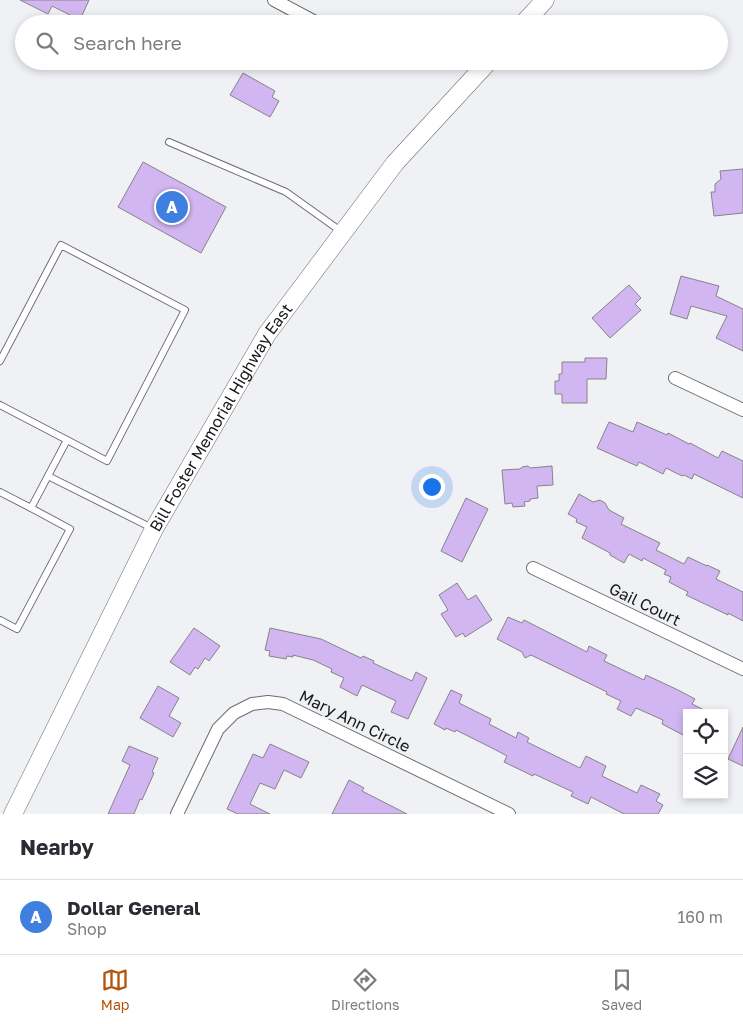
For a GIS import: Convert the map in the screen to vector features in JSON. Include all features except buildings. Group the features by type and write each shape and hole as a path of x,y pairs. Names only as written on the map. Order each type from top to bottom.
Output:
{"main road":[{"path":"531,15 545,0"},
{"name":"Bill Foster Memorial Highway East","path":"14,814 154,529 267,334 396,163 481,70"}],"street":[{"path":"274,0 302,15"},
{"path":"676,378 743,410"},
{"name":"Gail Court","path":"533,568 743,670"},
{"name":"Mary Ann Circle","path":"177,814 218,729 234,713 252,704 268,702 283,704 509,814"}],"lane":[{"path":"169,142 286,192 343,233"},
{"path":"0,361 61,244 185,310 108,461 0,405"},
{"path":"32,508 66,440"},
{"path":"48,476 154,529"},
{"path":"0,492 70,529 17,630 0,620"}],"place":[{"name":"Dollar General","path":"172,207"}]}
